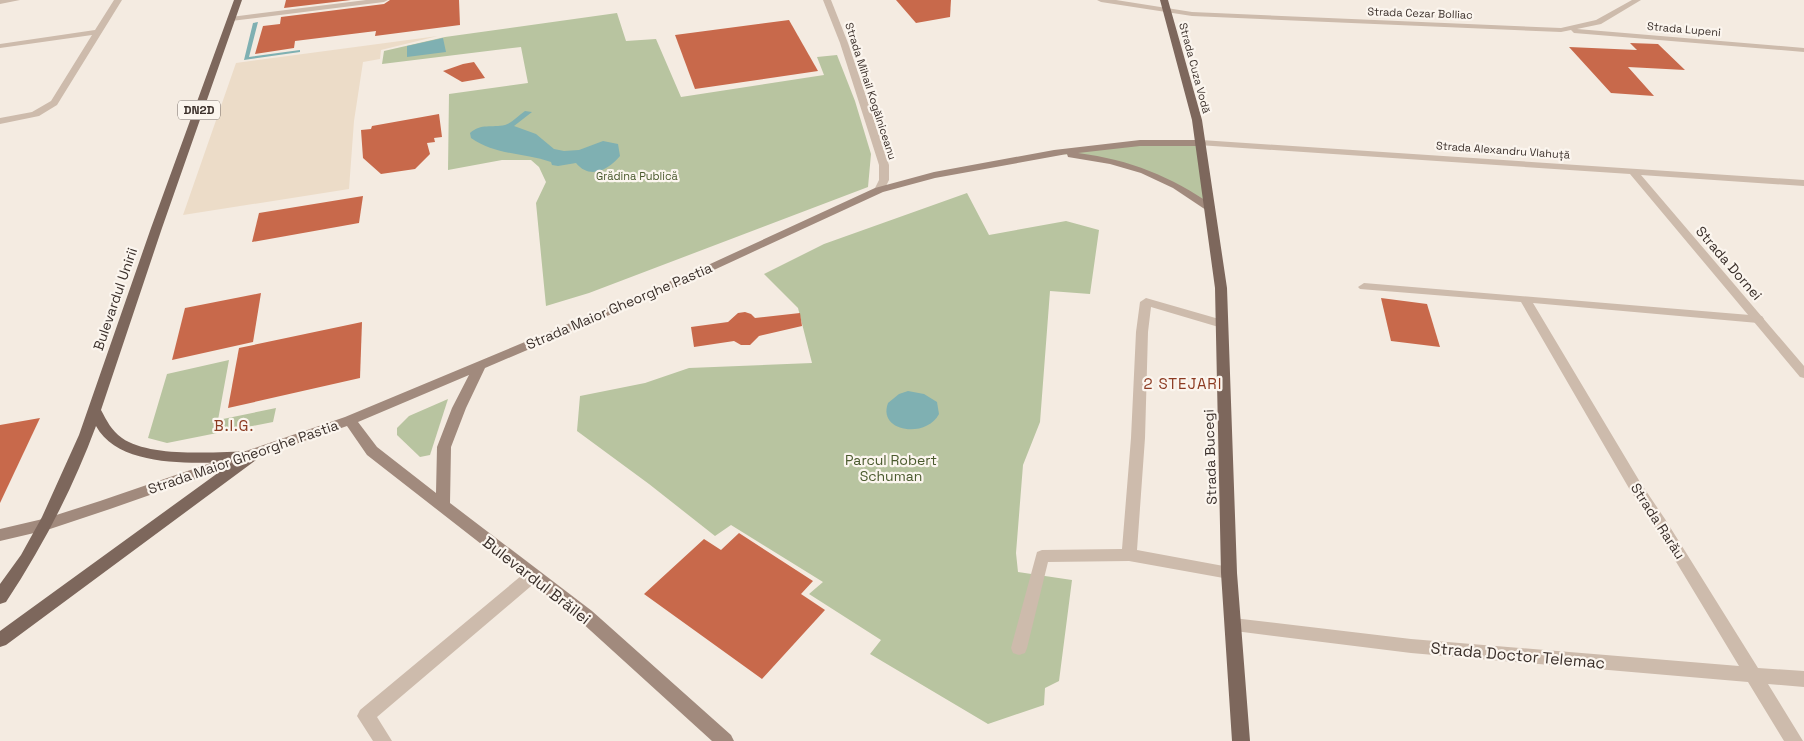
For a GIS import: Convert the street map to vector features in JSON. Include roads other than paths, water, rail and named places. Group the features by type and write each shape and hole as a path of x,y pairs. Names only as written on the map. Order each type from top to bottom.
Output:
{"main road":[{"name":"Bulevardul Unirii","path":"0,597 24,565 47,524 79,453 165,202 238,0"},
{"name":"Strada Cuza Vodă","path":"1164,0 1197,120 1201,143"},
{"name":"Strada Maior Gheorghe Pastia","path":"0,535 47,524 251,456 350,420 699,273 879,190 934,175 1054,153 1140,143 1201,143"},
{"name":"Strada Bucegi","path":"1201,143 1221,288 1229,573 1240,741"},
{"path":"1054,153 1106,159 1134,166 1180,187 1210,208"},
{"path":"443,507 444,447 459,408 480,365"},
{"path":"95,410 106,432 129,448 165,456 251,456"},
{"name":"Bulevardul Brăilei","path":"350,420 372,451 586,616 725,741"},
{"path":"0,640 251,456"}],"street":[{"path":"0,2 16,0"},
{"path":"0,121 24,117 43,111 54,103 118,0"},
{"path":"231,19 384,0"},
{"name":"Strada Mihail Kogălniceanu","path":"827,0 844,43 884,165 884,180 879,190"},
{"name":"Strada Cezar Bolliac","path":"1101,0 1167,10 1295,19 1561,30 1598,22 1637,0"},
{"name":"Strada Lupeni","path":"1561,30 1804,50"},
{"path":"0,46 98,32"},
{"name":"Strada Alexandru Vlahuță","path":"1201,143 1804,183"},
{"name":"Strada Dornei","path":"1632,171 1804,374"},
{"path":"1364,287 1758,320"},
{"name":"Strada Rarău","path":"1525,299 1635,486 1660,523 1794,741"},
{"path":"1129,555 1130,517 1140,408 1140,342 1146,302 1222,324"},
{"path":"1019,648 1042,556 1129,555 1229,573"},
{"path":"380,740 366,716 532,576"},
{"name":"Strada Doctor Telemac","path":"1233,625 1411,646 1804,679"}],"water":[{"path":"258,22 249,57 300,50 300,52 244,60 253,23"},
{"path":"443,38 446,52 407,57 407,46"},
{"path":"525,111 532,112 514,126 536,134 554,149 564,151 579,150 603,141 618,144 620,156 604,169 593,172 581,168 576,163 558,166 541,159 500,151 480,144 471,138 470,133 478,128 505,125"},
{"path":"908,391 924,394 937,402 939,414 933,422 924,427 904,429 896,426 889,420 886,413 888,403 899,394"}],"district":[{"name":"2 STEJARI","path":"1183,384"},
{"name":"B.I.G.","path":"234,426"}],"park label":[{"name":"Grădina Publică","path":"637,176"},
{"name":"Parcul Robert Schuman","path":"891,468"}]}
